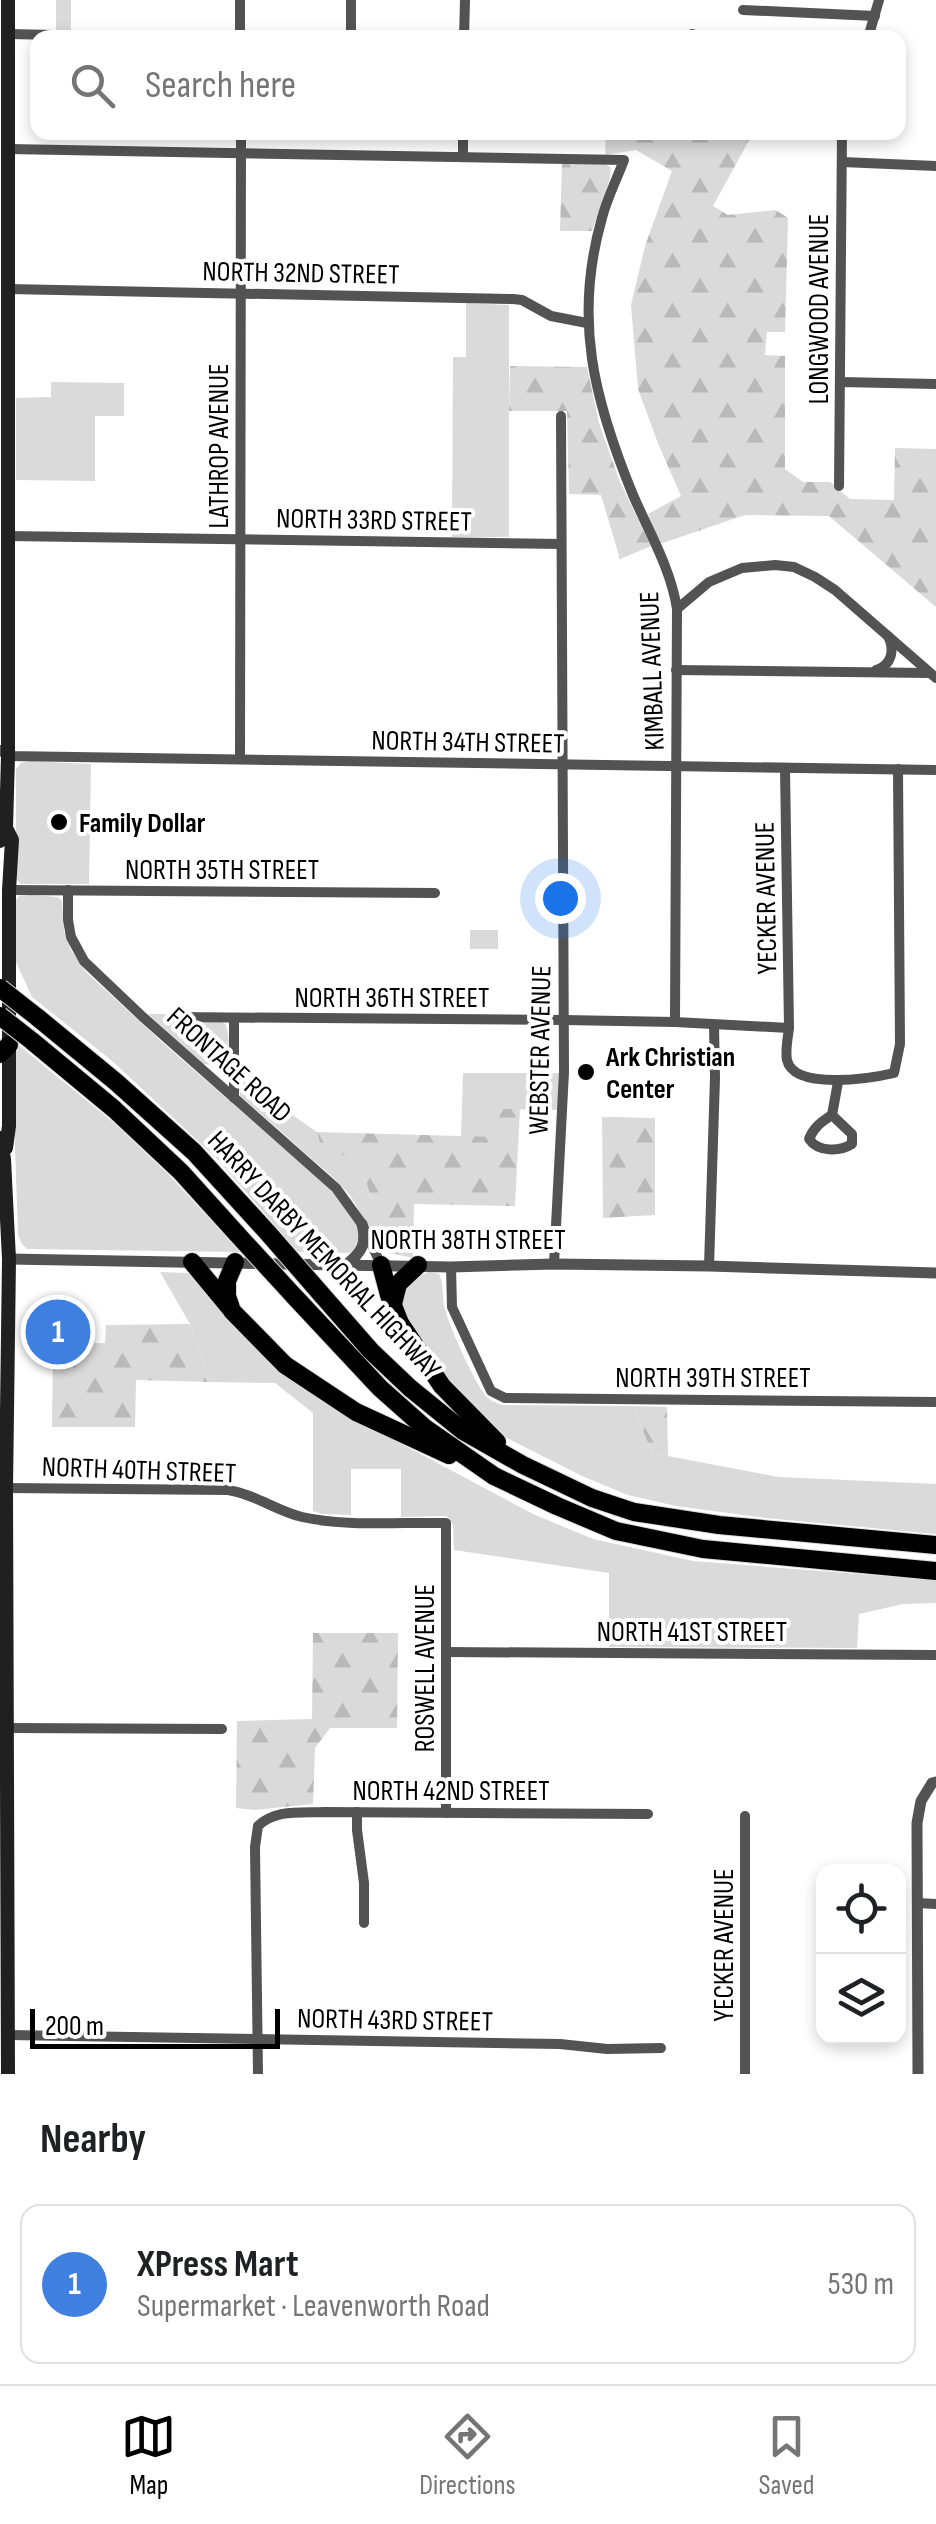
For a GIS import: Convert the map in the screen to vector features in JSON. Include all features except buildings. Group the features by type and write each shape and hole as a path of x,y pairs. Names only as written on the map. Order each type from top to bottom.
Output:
{"highway":[{"name":"HARRY DARBY MEMORIAL HIGHWAY","path":"0,988 116,1082 194,1152 370,1351 463,1431 524,1466 592,1498 634,1512 719,1526 936,1545"},
{"name":"HARRY DARBY MEMORIAL HIGHWAY","path":"0,1016 114,1109 181,1172 380,1388 425,1428 494,1476 616,1531 703,1549 936,1571"},
{"path":"192,1262 232,1311 285,1365 320,1390 356,1412 494,1476"},
{"path":"232,1311 227,1281 235,1262"},
{"path":"381,1265 400,1323 442,1386 524,1466"},
{"path":"392,1304 398,1284 418,1265"}],"main road":[{"path":"8,0 4,113 8,148 8,289 4,371 7,536 3,835 12,840 4,890 9,1126 4,1159 3,1515 4,1689 8,1728 4,1942 8,2074"},
{"path":"0,1138 4,1159"}],"street":[{"path":"240,0 240,30"},
{"path":"351,0 351,30"},
{"path":"464,0 464,30"},
{"path":"871,30 880,0"},
{"path":"743,10 875,16"},
{"path":"8,34 30,34"},
{"name":"LATHROP AVENUE","path":"240,759 241,140"},
{"path":"8,148 463,158 464,140"},
{"name":"LONGWOOD AVENUE","path":"839,486 842,140"},
{"name":"KIMBALL AVENUE","path":"463,158 624,160 602,216 587,323 596,386 614,448 674,584 675,1022"},
{"path":"842,162 936,166"},
{"name":"NORTH 32ND STREET","path":"8,289 514,299 551,316 587,323"},
{"path":"840,382 936,384"},
{"name":"WEBSTER AVENUE","path":"554,1264 564,1020 560,416"},
{"name":"NORTH 33RD STREET","path":"7,536 561,544"},
{"path":"677,609 709,582 742,568 794,567 835,590 933,675"},
{"path":"873,671 884,668 890,660 891,643 887,635"},
{"path":"676,670 933,675"},
{"name":"NORTH 34TH STREET","path":"4,753 936,770"},
{"name":"YECKER AVENUE","path":"785,768 789,1028 786,1060 799,1074 838,1082"},
{"path":"832,1115 838,1082 894,1073 900,1044 898,769"},
{"name":"NORTH 35TH STREET","path":"4,890 435,893"},
{"name":"FRONTAGE ROAD","path":"68,890 71,937 84,961 336,1188 362,1224 381,1265"},
{"name":"NORTH 36TH STREET","path":"174,1018 564,1020 789,1028"},
{"path":"234,1019 234,1098"},
{"path":"709,1266 714,1025"},
{"path":"206,1072 221,1069 234,1058"},
{"path":"347,1264 364,1246 362,1224"},
{"name":"NORTH 38TH STREET","path":"4,1259 451,1267 709,1266 936,1273"},
{"name":"NORTH 39TH STREET","path":"451,1267 452,1307 492,1390 505,1398 936,1402"},
{"name":"NORTH 40TH STREET","path":"6,1488 220,1489 251,1495 286,1512 317,1520 446,1524"},
{"name":"ROSWELL AVENUE","path":"446,1524 446,1813"},
{"name":"NORTH 41ST STREET","path":"447,1652 936,1655"},
{"path":"8,1728 222,1729"},
{"path":"918,2074 916,1823 921,1800 932,1782 936,1782"},
{"path":"358,1812 364,1923"},
{"name":"NORTH 42ND STREET","path":"258,2039 256,1847 258,1826 267,1817 280,1813 358,1812 648,1814"},
{"name":"YECKER AVENUE","path":"745,1816 745,2074"},
{"path":"918,1904 936,1904"},
{"name":"NORTH 43RD STREET","path":"5,2028 258,2039 560,2044 608,2050 661,2048"},
{"path":"258,2039 258,2074"}],"green space":[{"path":"56,0 71,0 71,30 56,30"},
{"path":"606,140 749,140 713,206 728,215 776,210 788,218 785,332 767,332 765,355 785,356 785,469 803,482 830,482 850,499 894,500 895,448 936,449 936,607 829,516 745,515 660,544 648,514 681,496 638,389 631,305 645,246 672,171 636,150 605,155"},
{"path":"562,164 605,164 611,168 592,231 560,231"},
{"path":"466,303 509,305 509,537 452,537 453,357 466,357"},
{"path":"510,366 587,367 599,423 620,482 651,546 620,559 601,495 569,494 567,411 509,411"},
{"path":"51,382 124,383 124,416 95,416 95,481 16,480 16,398 51,397"},
{"path":"29,761 91,764 89,884 21,884 16,879 16,769"},
{"path":"19,896 58,897 62,901 64,931 85,971 339,1199 357,1226 356,1244 350,1253 298,1252 218,1160 111,1060 32,997 16,962 15,901"},
{"path":"470,930 498,930 498,949 470,949"},
{"path":"148,1014 169,1014 171,1022 222,1022 228,1041 223,1062 219,1066 203,1064"},
{"path":"16,1043 114,1123 169,1175 240,1252 27,1249 18,1235"},
{"path":"463,1073 559,1073 559,1110 497,1109 497,1137 461,1137"},
{"path":"239,1078 317,1132 321,1147 341,1152 365,1179 390,1253 377,1243 341,1185 240,1096"},
{"path":"497,1109 520,1109 515,1206 414,1204 413,1258 390,1253 365,1179 341,1153 321,1147 317,1132 496,1137"},
{"path":"602,1117 655,1118 655,1215 603,1218"},
{"path":"160,1272 187,1273 198,1279 246,1338 321,1401 533,1514 593,1539 693,1561 936,1580 936,1603 903,1604 859,1614 857,1648 609,1647 609,1573 454,1550 453,1525 447,1516 401,1517 401,1469 351,1469 351,1515 313,1511 313,1413 275,1383 211,1382 190,1324"},
{"path":"429,1272 439,1274 455,1336 478,1385 494,1402 633,1406 652,1453 779,1477 936,1484 936,1534 676,1506 628,1495 501,1435 450,1384 405,1315 405,1288"},
{"path":"190,1324 211,1382 136,1380 135,1427 52,1427 53,1343 105,1343 106,1325"},
{"path":"633,1406 667,1407 668,1456 652,1453"},
{"path":"313,1633 398,1633 397,1728 330,1728 315,1748 313,1804 236,1808 237,1721 312,1719"}],"place":[{"name":"Family Dollar","path":"59,822"},
{"name":"Ark Christian Center","path":"586,1072"},
{"name":"XPress Mart","path":"58,1332"}]}
